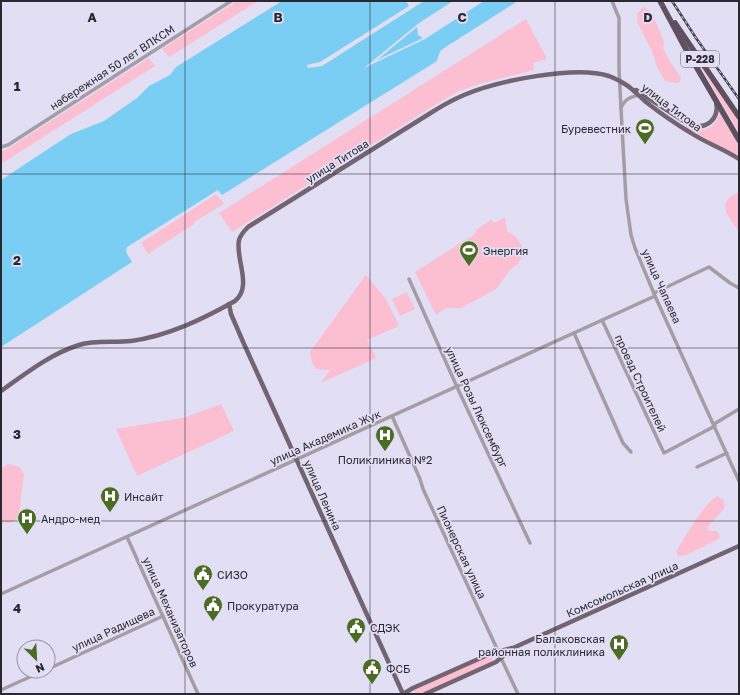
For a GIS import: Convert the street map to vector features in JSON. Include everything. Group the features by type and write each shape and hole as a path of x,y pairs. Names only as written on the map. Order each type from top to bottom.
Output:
{"highway":[{"name":"Р-228","path":"660,1 739,140"},
{"name":"Р-228","path":"660,1 739,117"}],"main road":[{"name":"улица Титова","path":"1,392 35,368 68,349 83,344 121,342 149,338 188,324 229,304 239,297 242,290 243,276 239,240 242,233 248,227 450,101 476,90 565,72 596,73 620,81 631,87 647,102 697,137 739,159"},
{"path":"631,87 651,98 687,123 696,126 705,125 714,118 717,110 714,97"},
{"name":"улица Ленина","path":"229,304 234,321 403,694"},
{"name":"Комсомольская улица","path":"403,694 413,688 498,651 513,648 739,546"},
{"name":"Комсомольская улица","path":"425,694 496,662 513,648"},
{"name":"Пионерская улица","path":"498,651 501,658"}],"street":[{"name":"набережная 50 лет ВЛКСМ","path":"1,147 8,145 231,1"},
{"name":"улица Чапаева","path":"612,1 620,18 621,109 626,198 631,235 655,294 715,425 739,482"},
{"path":"621,109 624,102 639,95"},
{"name":"улица Академика Жук","path":"1,594 574,334 709,268 730,284 739,288"},
{"name":"улица Розы Люксембург","path":"409,278 457,387 530,543"},
{"name":"проезд Строителей","path":"602,320 664,453 715,425"},
{"path":"574,334 623,443 631,452"},
{"path":"715,425 739,409"},
{"name":"Пионерская улица","path":"392,416 423,489 498,651"},
{"path":"697,467 727,453"},
{"name":"улица Механизаторов","path":"127,537 198,694"},
{"name":"улица Радищева","path":"56,665 163,616"},
{"name":"Пионерская улица","path":"501,658 518,694"},
{"path":"1,690 25,679"}],"shaded area":[{"path":"237,1 258,1 169,57 162,49"},
{"path":"643,7 649,10 655,20 664,42 663,48 681,78 680,82 675,83 665,81 657,67 652,51 638,24 637,14"},
{"path":"526,19 547,59 533,63 534,70 479,84 459,91 232,232 219,213"},
{"path":"688,44 739,121 739,133"},
{"path":"149,58 155,66 1,164 1,151 6,150"},
{"path":"720,113 739,145 739,156 686,128 687,126 699,129 708,128 714,123"},
{"path":"739,192 739,232 728,215 725,205 731,196"},
{"path":"216,194 224,204 194,222 194,224 148,254 141,243"},
{"name":"Энергия","path":"505,217 507,231 515,236 522,246 522,257 517,265 511,269 496,289 461,308 446,308 436,315 415,272 475,234 476,230 491,220 495,223"},
{"path":"366,275 386,299 399,326 367,340 376,358 323,382 322,381 330,370 316,369 312,363 310,352"},
{"path":"407,292 415,309 400,316 392,299"},
{"path":"221,404 234,431 137,476 116,429 183,418"},
{"path":"8,464 19,467 24,474 18,516 12,522 7,523 1,522 1,468"},
{"path":"718,496 723,500 725,506 722,512 708,527 709,531 717,531 720,536 719,539 686,555 677,555 677,550 701,512 713,499"},
{"path":"491,656 493,661 420,694 415,694 414,689"}],"water":[{"path":"282,1 406,1 409,6 320,62 307,65 308,68 322,66 424,1 453,1 419,23 364,68 425,39 484,1 518,1 441,50 437,61 222,195 218,190 127,247 126,252 132,262 1,347 1,180 71,134 104,121 137,98 149,86 170,75 176,67"},
{"path":"417,27 418,35 423,38 377,60"}],"railway":[{"path":"672,1 739,99"}],"place":[{"name":"Буревестник","path":"645,145"},
{"name":"Энергия","path":"469,267"},
{"name":"Поликлиника №2","path":"385,452"},
{"name":"Инсайт","path":"110,513"},
{"name":"Андро-мед","path":"27,535"},
{"name":"СИЗО","path":"203,591"},
{"name":"Прокуратура","path":"213,622"},
{"name":"СДЭК","path":"356,644"},
{"name":"Балаковская районная поликлиника","path":"619,661"},
{"name":"ФСБ","path":"372,685"}]}
